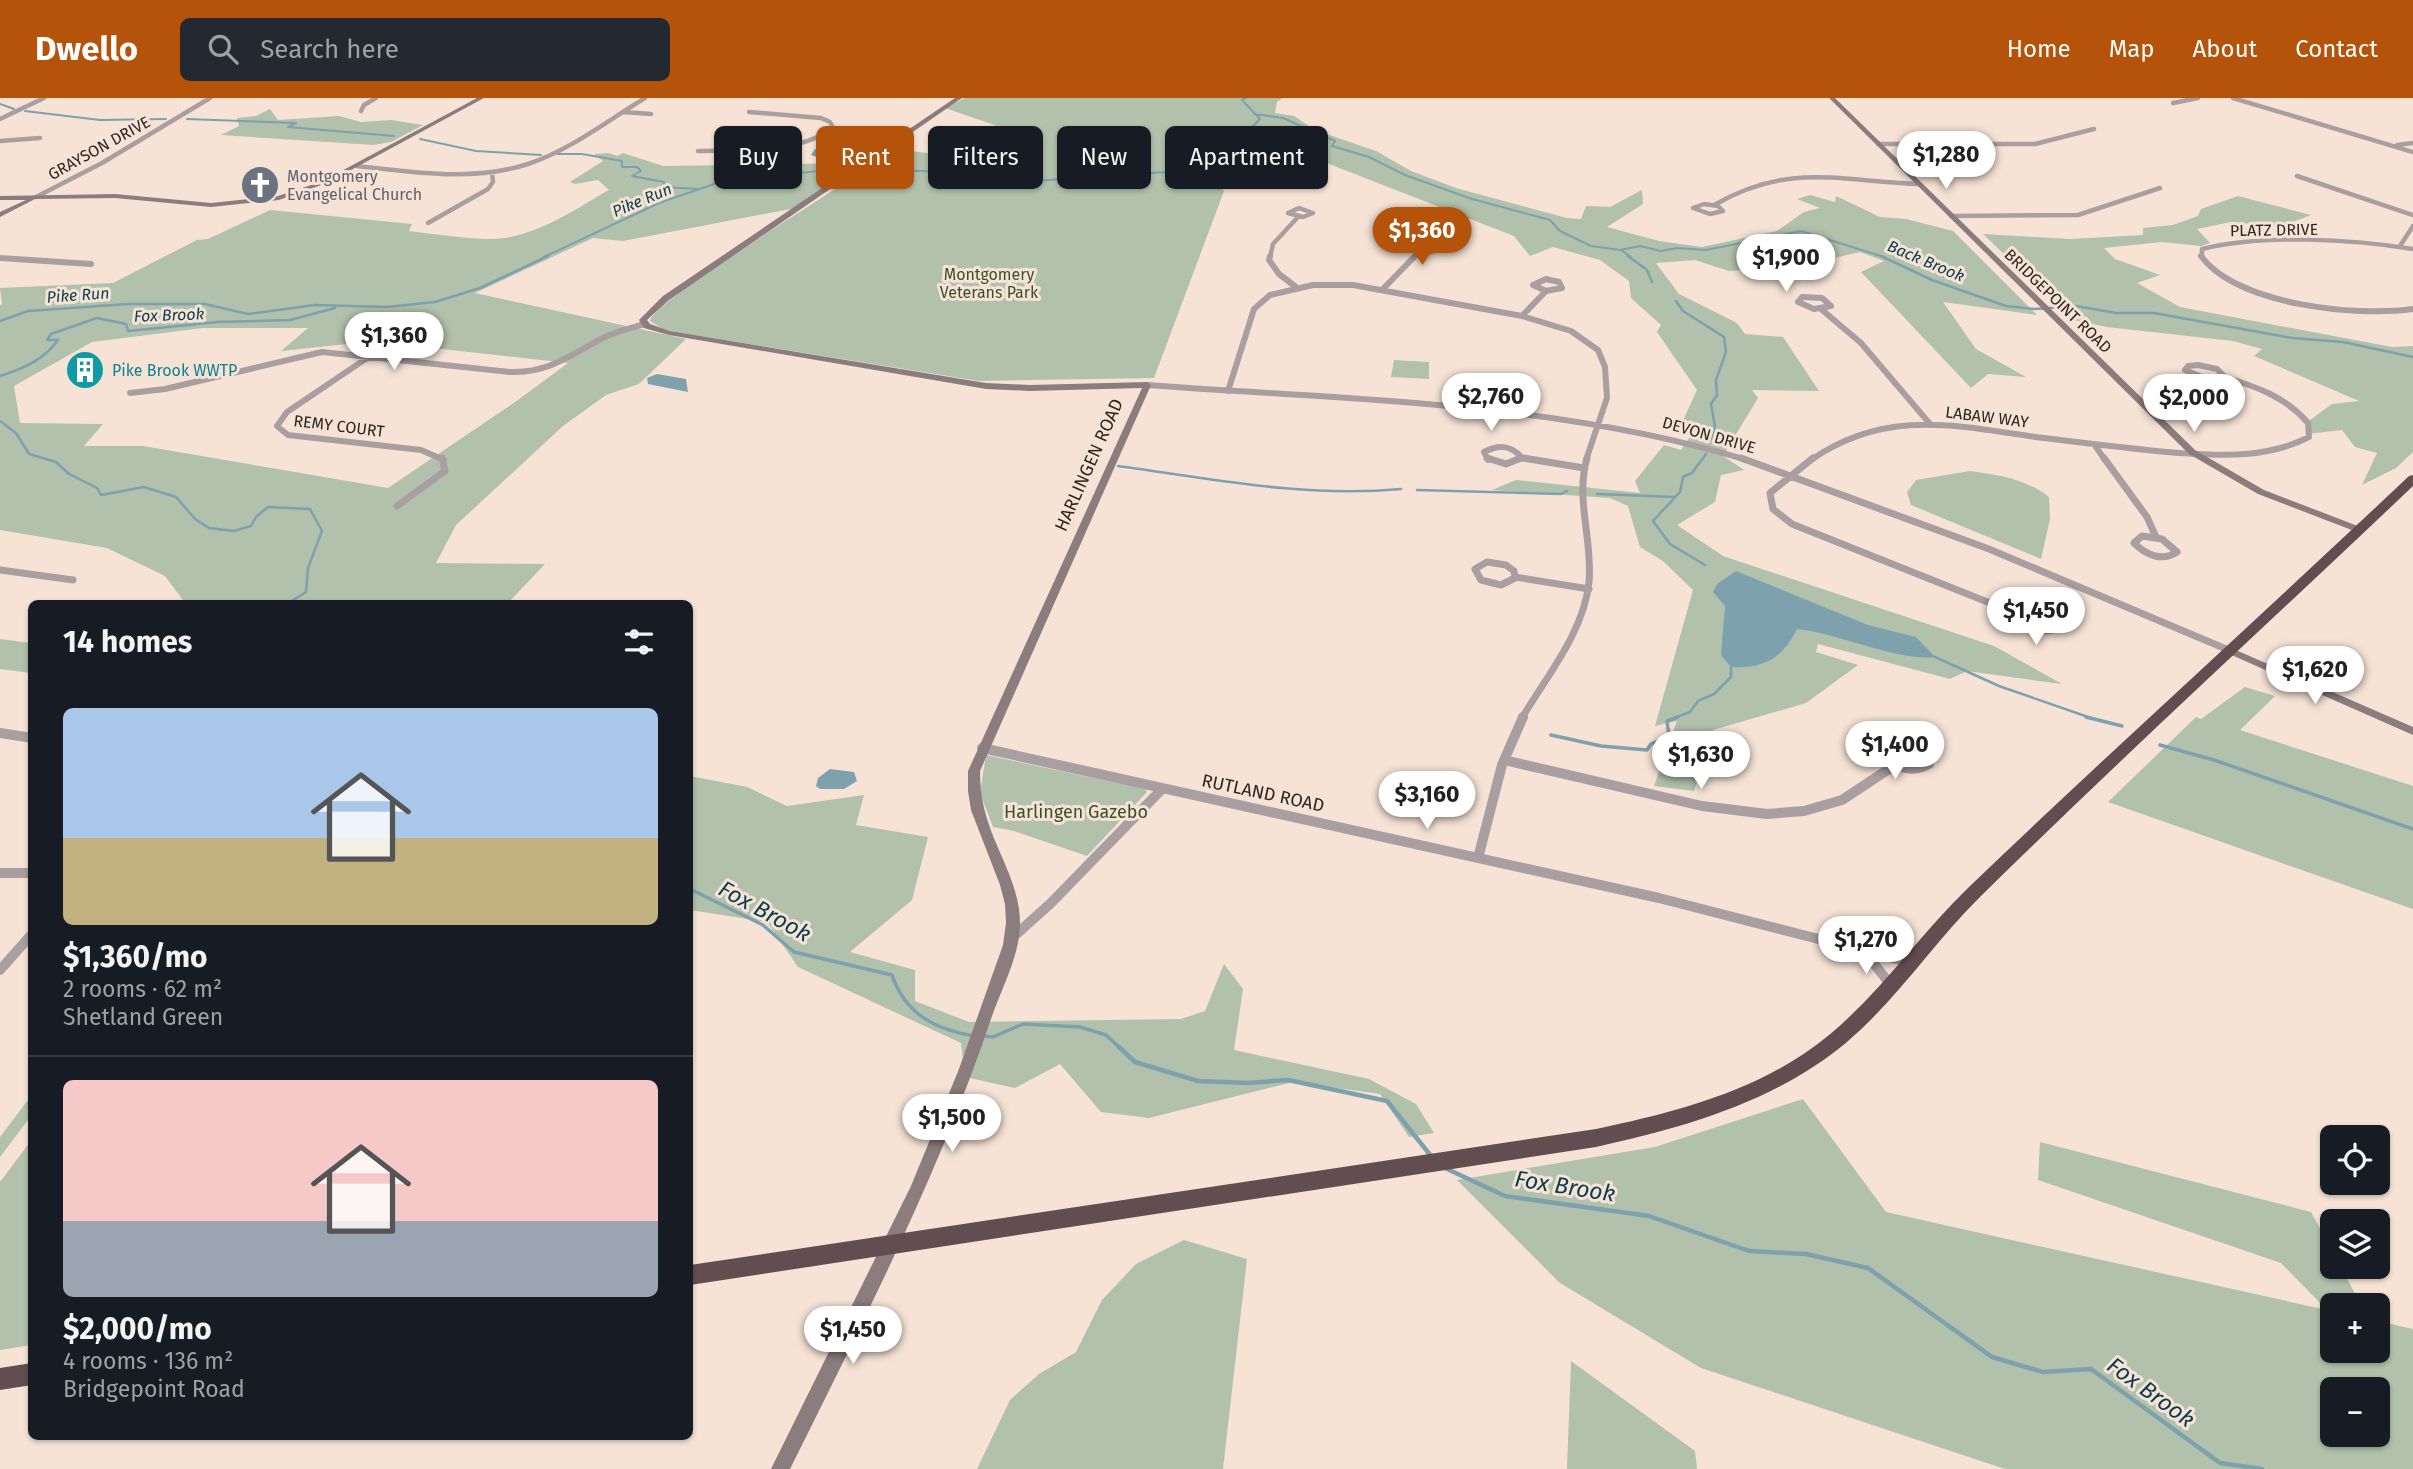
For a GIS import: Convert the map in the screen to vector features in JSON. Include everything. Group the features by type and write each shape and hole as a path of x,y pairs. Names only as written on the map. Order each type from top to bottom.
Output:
{"highway":[{"path":"693,1275 1630,1131 1718,1106 1782,1077 1813,1057 1864,1014 1970,896 2413,479"},
{"path":"0,1379 28,1375"}],"street":[{"path":"0,119 44,98"},
{"name":"GRAYSON DRIVE","path":"36,197 102,163 210,98"},
{"path":"361,111 363,105 376,98"},
{"path":"0,198 115,196 211,205 242,204 296,194 357,166 481,98"},
{"path":"357,166 453,174 492,172 540,158 645,98"},
{"path":"914,127 959,98"},
{"name":"BRIDGEPOINT ROAD","path":"1832,98 2192,452 2261,492 2360,530"},
{"path":"2173,103 2198,98"},
{"path":"2233,98 2413,152"},
{"path":"621,112 651,114"},
{"path":"749,112 821,118 833,126"},
{"path":"1878,144 2026,144 2057,140 2094,128"},
{"path":"0,141 40,138"},
{"path":"698,151 795,146 816,140"},
{"path":"2395,146 2413,143"},
{"path":"428,223 488,189 493,182 492,172"},
{"path":"1714,205 1723,211 1705,214 1693,208 1700,204 1714,205 1740,188 1781,176 1801,174 1919,184"},
{"path":"2297,176 2413,215"},
{"path":"1951,216 2078,215 2160,188"},
{"path":"130,393 165,389 311,353 370,356 511,372 535,372 567,363 607,336 645,324 644,317 654,306 826,189"},
{"path":"0,215 36,197"},
{"path":"1296,287 1279,274 1269,260 1273,244 1298,217"},
{"path":"2400,246 2413,226"},
{"name":"PLATZ DRIVE","path":"2413,249 2364,242 2230,242 2204,247 2200,255 2231,281 2273,296 2384,312 2413,309"},
{"path":"1383,289 1418,253 1432,253 1437,248 1425,243 1410,246 1412,251 1418,253"},
{"path":"0,258 91,264"},
{"path":"1522,316 1546,291 1559,290 1563,286 1546,279 1533,283 1537,289 1546,291"},
{"path":"1228,391 1254,309 1270,295 1296,287 1336,284 1383,289 1522,316 1571,331 1598,351 1609,392 1584,468 1581,495 1590,557 1589,589 1580,616 1523,717 1504,760 1478,858"},
{"path":"1821,309 1829,308 1829,302 1811,296 1797,300 1804,307 1821,309 1861,343 1930,424"},
{"name":"HARLINGEN ROAD","path":"645,324 679,335 986,386 1030,388 1147,385 982,748 974,771 973,788 1009,900 1013,925 1011,939 975,1047 892,1245"},
{"name":"REMY COURT","path":"370,356 287,412 277,426 288,435 421,450 441,456 445,461 445,471 397,506"},
{"path":"2192,365 2211,367 2225,377 2220,380 2202,379 2191,375 2185,368 2192,365"},
{"name":"LABAW WAY","path":"2010,611 1792,524 1773,509 1769,498 1774,487 1835,443 1855,434 1890,426 1930,424 1973,427 2096,447 2192,452 2267,453 2295,447 2309,437 2308,423 2290,405 2260,389 2225,377"},
{"name":"DEVON DRIVE","path":"1147,385 1520,413 1600,423 1698,444 1791,475 2015,559 2231,651"},
{"path":"1522,458 1518,452 1502,446 1490,447 1484,452 1489,461 1500,464 1512,464 1522,458 1584,468"},
{"path":"2096,447 2147,517 2156,537 2173,545 2175,554 2153,555 2140,550 2133,543 2142,536 2156,537"},
{"path":"1515,577 1511,568 1500,563 1482,564 1475,569 1481,580 1494,584 1507,583 1515,577 1589,589"},
{"path":"0,570 73,580"},
{"path":"2020,608 2034,609 2053,619 2055,627 2042,633 2026,630 2010,619 2010,611 2020,608"},
{"path":"2231,651 2413,731"},
{"path":"0,733 28,737"},
{"path":"1504,760 1702,806 1767,814 1804,811 1842,800 1895,765 1919,769 1925,767 1930,759 1919,745 1903,740 1889,740 1881,751 1895,765"},
{"name":"RUTLAND ROAD","path":"982,748 1659,898 1908,962"},
{"path":"1011,939 1062,894 1121,828 1162,789"},
{"path":"0,873 28,873"},
{"path":"0,970 28,938"},
{"path":"1864,951 1890,984"},
{"path":"780,1469 892,1245"}],"green space":[{"name":"Montgomery Veterans Park","path":"965,98 1283,98 1277,102 1275,113 1294,116 1309,126 1165,126 1165,189 1224,191 1154,378 979,381 681,333 663,329 650,321 657,311 676,295 835,189 914,189 914,151 928,153 928,189 1043,189 1043,126 997,126 945,108"},
{"path":"270,109 278,120 339,116 361,122 391,120 423,125 391,142 373,145 221,135 239,126 237,118 256,116"},
{"path":"1328,134 1376,151 1411,171 1456,188 1567,218 1581,219 1586,206 1610,207 1642,190 1643,204 1607,227 1659,241 1702,247 1777,231 1804,212 1820,208 1797,199 1810,195 1835,202 1836,196 1880,217 1906,219 1953,231 2037,315 1943,302 1976,349 2026,377 1988,374 1971,388 1861,272 1884,261 1860,252 1800,266 1729,271 1695,260 1656,263 1679,294 1737,323 1745,334 1783,337 1819,391 1752,390 1758,398 1723,456 1744,470 1721,475 1715,502 1677,525 1723,556 1994,646 2062,684 1967,671 1950,679 1818,644 1816,652 1858,665 1806,703 1713,730 1694,791 1654,786 1677,721 1655,726 1693,590 1663,561 1640,547 1628,506 1610,498 1492,490 1516,480 1640,493 1635,481 1664,445 1681,450 1690,437 1680,427 1697,390 1657,332 1661,325 1631,298 1629,281 1600,260 1553,247 1530,256 1514,236 1328,164"},
{"path":"609,153 617,156 623,153 663,166 714,165 714,189 802,189 802,164 816,164 816,189 823,189 796,208 623,241 593,238 475,293 686,339 639,384 606,395 563,426 456,525 436,563 545,564 511,600 183,600 165,576 107,548 0,530 0,288 113,283 197,240 208,239 270,210 412,224 409,231 457,237 502,238 550,223 609,190 598,180 575,184 570,182 603,161 594,154","holes":["203,328 308,328 281,351 404,338 405,345 568,363 388,488 143,446 84,446 103,424 20,423 14,386 92,342"]},
{"path":"2238,196 2311,215 2279,227 2231,222 2197,229 2210,243 2201,246 2162,242 2104,248 2115,259 2160,275 2137,283 2180,307 2392,347 2413,346 2413,452 2396,468 2362,485 2377,453 2355,447 2342,430 2307,434 2306,423 2332,404 2359,401 2254,356 2262,349 2233,341 2107,327 2073,320 1983,234 2070,239 2143,235 2143,228 2173,225 2198,216 2201,209"},
{"path":"1394,360 1429,362 1429,379 1391,377"},
{"path":"1970,471 2022,482 2049,497 2050,519 2041,559 1911,505 1907,492 1916,480"},
{"path":"0,639 28,643 28,673 0,669"},
{"path":"2245,687 2275,696 2240,730 2413,786 2413,909 2108,802 2196,717 2201,719"},
{"path":"1715,736 1732,740 1748,755 1742,762 1727,766 1711,749"},
{"name":"Harlingen Gazebo","path":"986,755 1145,789 1147,792 1087,856 1014,831 993,827 980,793"},
{"path":"693,777 747,787 787,806 864,795 856,825 928,837 912,900 850,952 915,970 915,1001 969,1022 1181,1019 1205,1011 1224,964 1243,989 1234,1050 1369,1079 1416,1104 1434,1133 1409,1137 1380,1094 1293,1082 1149,1118 1101,1112 1060,1064 1015,1088 965,1077 961,1043 798,967 767,922 693,910"},
{"path":"1803,1099 1886,1212 2320,1308 2320,1363 2390,1363 2390,1324 2413,1329 2413,1469 2005,1469 1701,1368 1560,1283 1457,1180 1655,1147"},
{"path":"28,1100 28,1120 0,1157 0,1137"},
{"path":"2040,1142 2311,1212 2320,1228 2320,1279 2347,1279 2355,1293 2320,1293 2320,1303 2281,1263 2038,1180"},
{"path":"28,1145 28,1345 0,1350 0,1182"},
{"path":"1184,1240 1247,1259 1223,1469 977,1469 1010,1400 1039,1374 1076,1352 1102,1300 1136,1264"},
{"path":"1571,1361 1695,1451 1697,1469 1567,1469"}],"water":[{"path":"657,374 686,379 688,392 648,384 647,378"},
{"path":"1736,571 1868,625 1916,637 1935,657 1905,655 1797,629 1785,647 1771,660 1753,666 1731,667 1721,655 1725,606 1713,592 1717,584"},
{"path":"830,769 854,772 857,781 844,789 820,789 816,786 818,778"}],"waterway":[{"name":"Pike Run","path":"1246,98 1242,100 1255,114"},
{"path":"0,104 14,109"},
{"path":"25,111 100,120 166,119"},
{"name":"Pike Run","path":"544,257 659,203 723,181 828,170 923,171 1033,181 1181,171 1213,165 1260,119 1255,114"},
{"name":"Back Brook","path":"1255,114 1283,118 1335,141 1332,146 1369,157 1405,175 1472,199 1550,220 1560,231 1591,246 1620,250 1640,246 1661,251 1677,248 1706,250 1801,231 1881,256"},
{"path":"187,119 296,123 288,127 394,136"},
{"path":"420,139 476,151 541,155"},
{"path":"557,154 582,154 622,161 622,167 637,167 641,171 632,176 664,182 664,187 698,189"},
{"path":"1621,250 1631,257"},
{"name":"Pike Run","path":"0,321 28,311 128,304 205,304 248,314 315,305 387,307 435,302 480,288 548,256"},
{"path":"1628,256 1647,270 1652,282"},
{"name":"Back Brook","path":"1881,256 1932,280 2006,306 2035,309 2076,306 2116,313 2154,313 2292,338 2343,342 2413,357"},
{"path":"1676,301 1683,311 1724,337 1726,352 1716,380 1717,395 1711,404 1715,427 1711,439"},
{"name":"Fox Brook","path":"0,376 24,367 46,353 58,340 47,340 51,334 97,318 126,324 128,331 218,322 290,320 335,308"},
{"name":"Fox Brook","path":"0,421 16,433 29,454 56,462 69,474 97,488 101,495 144,487 176,497 195,519 209,528 234,531 251,526 256,517 268,507 310,509 322,531 308,568 306,592 293,600"},
{"path":"1705,565 1670,544 1653,521 1680,492 1683,477 1692,473 1706,454"},
{"path":"1118,466 1294,489 1401,489"},
{"path":"1417,490 1561,494 1567,491"},
{"path":"1597,494 1675,497"},
{"path":"1935,657 1999,686 2091,718"},
{"path":"1674,718 1690,712 1698,701 1714,694 1731,677 1731,667"},
{"path":"1551,735 1601,746 1647,750 1651,744 1669,736 1667,721 1678,717"},
{"path":"2086,717 2122,726"},
{"path":"2160,745 2214,760 2413,829"},
{"name":"Fox Brook","path":"693,890 763,925 794,952 892,975 905,1000 924,1018 947,1029 975,1036"},
{"name":"Fox Brook","path":"983,1036 993,1037 1023,1024 1080,1027 1106,1035 1120,1048"},
{"name":"Fox Brook","path":"1119,1047 1135,1062 1198,1081 1248,1083 1288,1080 1387,1101 1431,1156"},
{"name":"Fox Brook","path":"1445,1168 1505,1196 1649,1216 1749,1251 1806,1254 1868,1268 1992,1357 2043,1372 2091,1369 2220,1463 2262,1469"}],"place":[{"name":"Montgomery Evangelical Church","path":"260,185"},
{"name":"Pike Brook WWTP","path":"85,370"}]}
